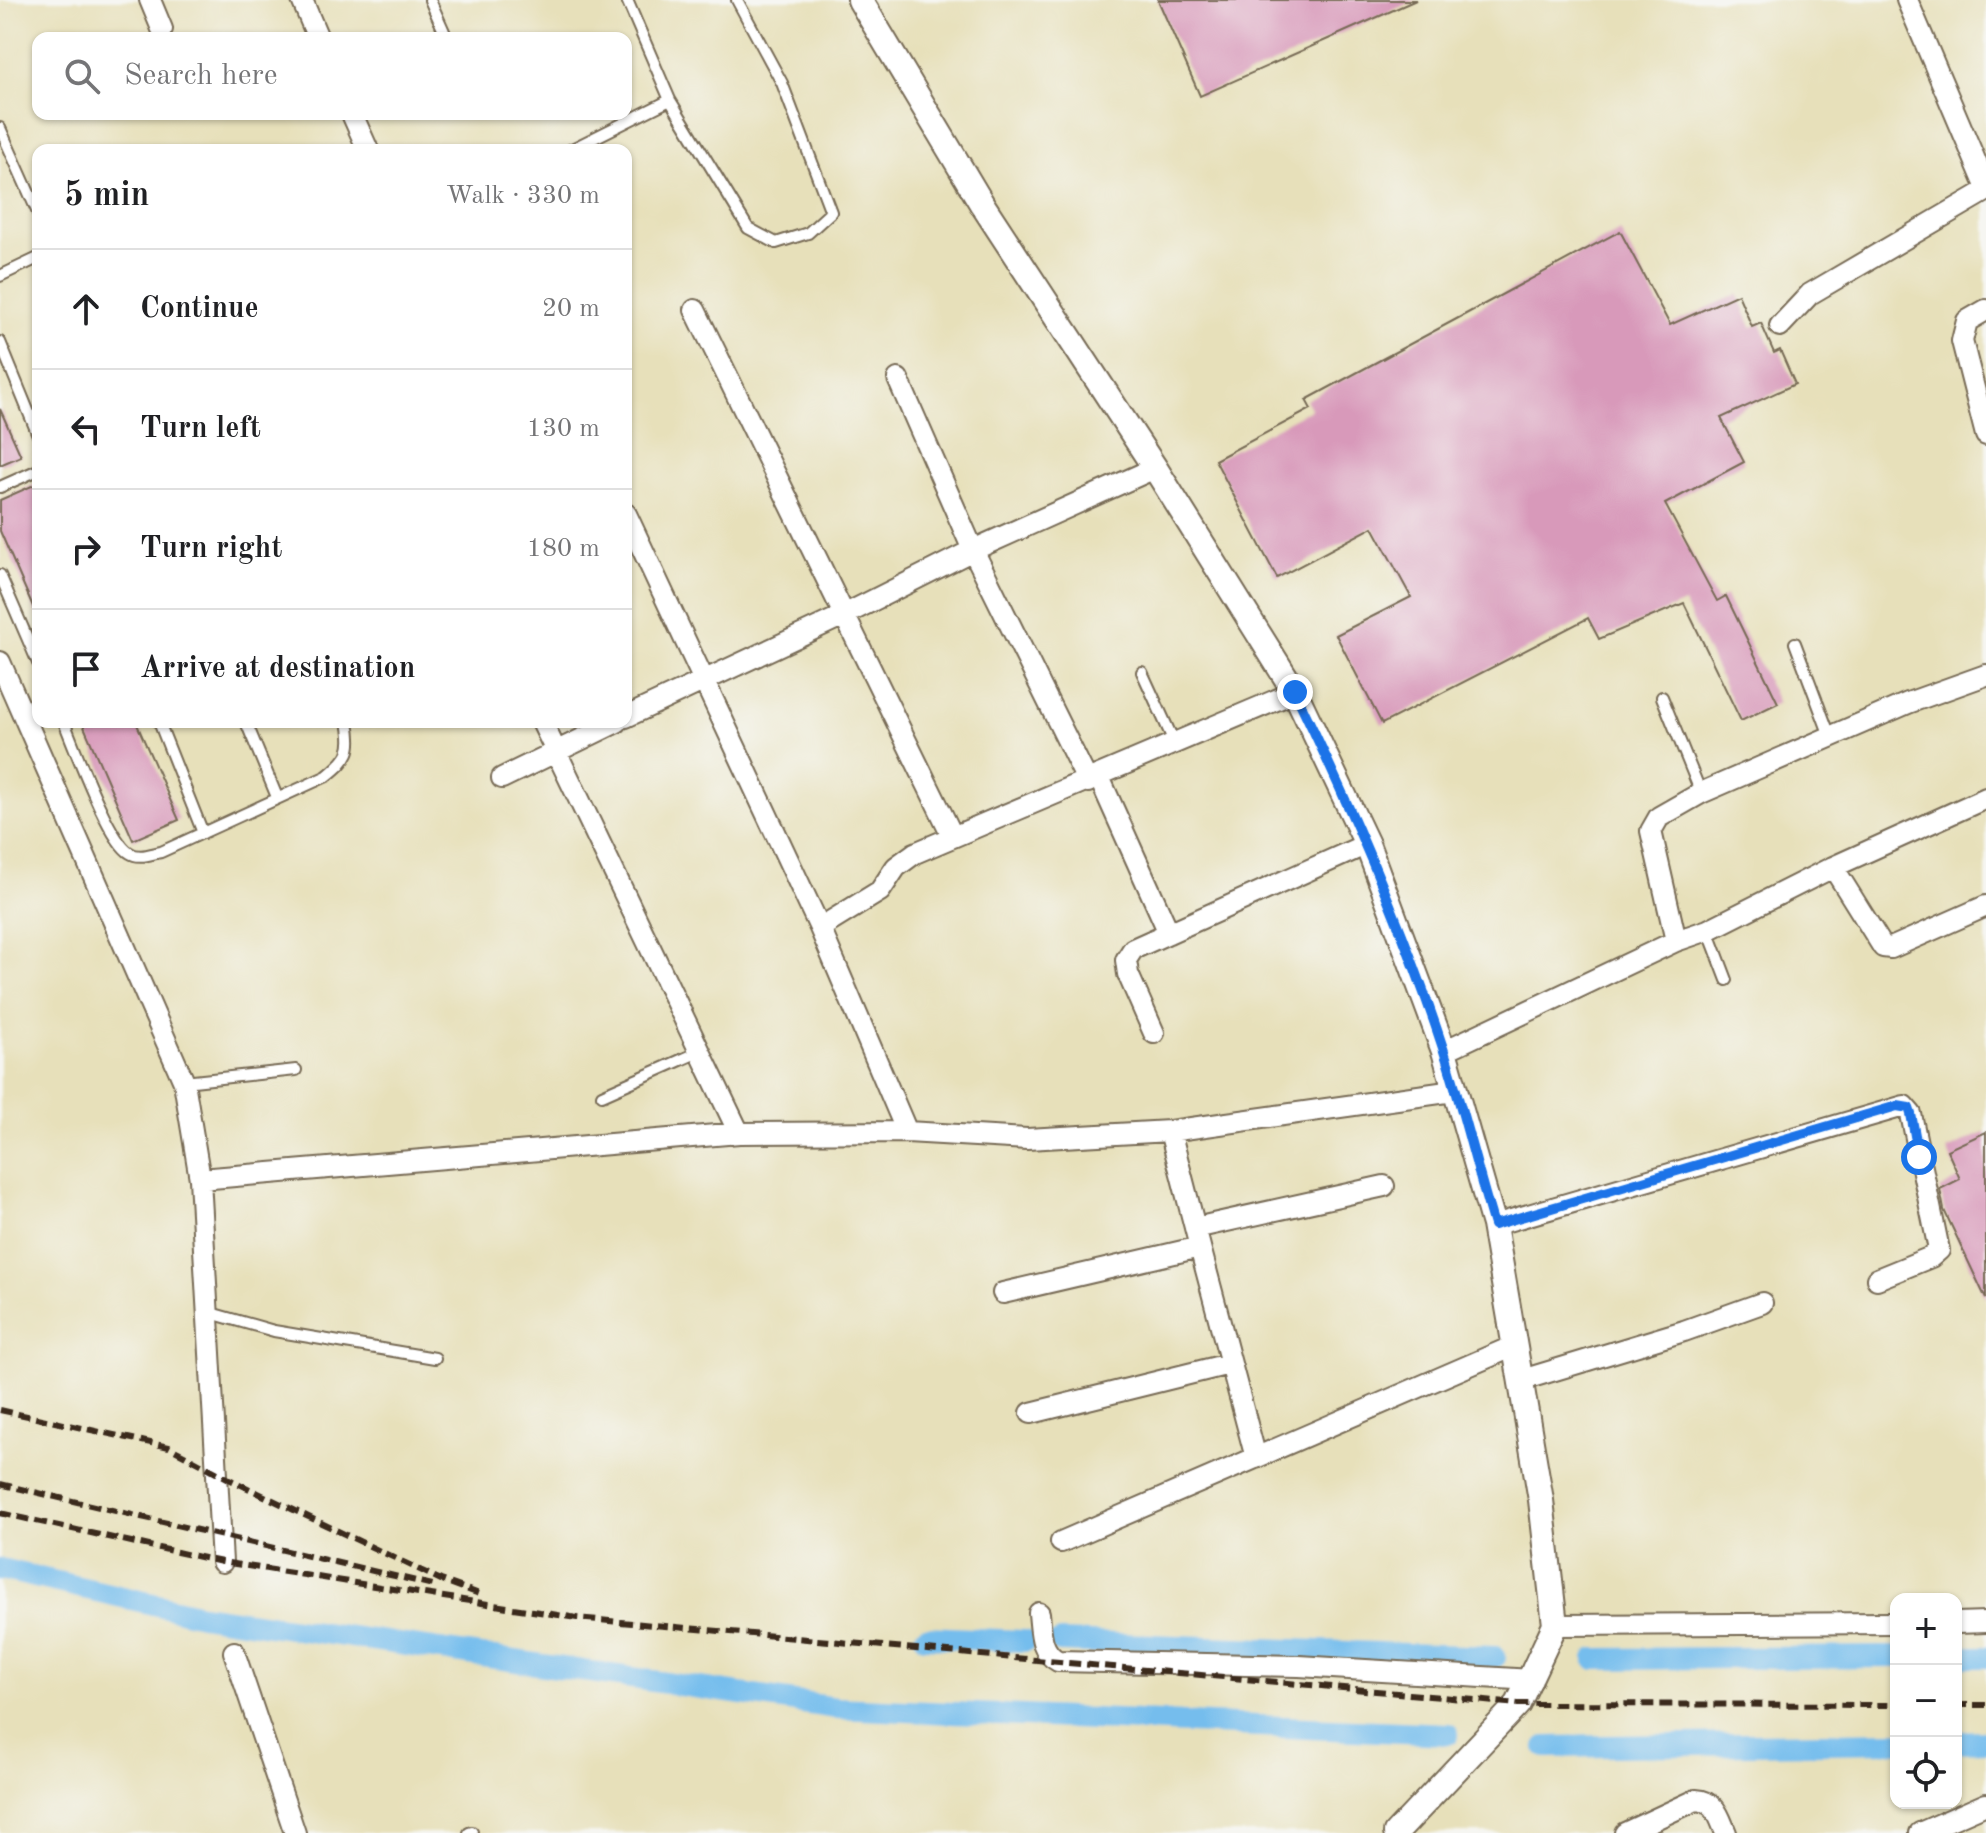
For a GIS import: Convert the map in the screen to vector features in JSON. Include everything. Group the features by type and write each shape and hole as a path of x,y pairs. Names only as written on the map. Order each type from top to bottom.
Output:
{"street":[{"path":"150,0 162,29"},
{"path":"302,0 315,32"},
{"path":"860,0 982,204 1155,468 1295,692 1367,844 1444,1051 1494,1225 1522,1380 1555,1625 1532,1680 1518,1704 1396,1833"},
{"path":"1780,326 1810,294 1986,189 1907,0"},
{"path":"355,120 365,144"},
{"path":"695,310 953,837"},
{"path":"1986,310 1967,321 1962,341 1986,435"},
{"path":"898,379 973,550 1093,779 1169,933"},
{"path":"632,714 844,615 973,550 1155,468"},
{"path":"632,527 820,928 907,1132"},
{"path":"0,662 184,1082 200,1179 205,1312 222,1562"},
{"path":"1676,941 1651,831 1659,817 1701,793 1830,736 1986,675"},
{"path":"820,928 880,891 896,867 915,853 1295,692"},
{"path":"545,728 739,1133"},
{"path":"502,778 605,728"},
{"path":"1444,1051 1986,798"},
{"path":"1154,1033 1128,974 1126,960 1133,949 1367,844"},
{"path":"1833,867 1883,947 1891,948 1986,906"},
{"path":"200,1179 739,1133 907,1132 1027,1139 1170,1131 1454,1091"},
{"path":"1494,1225 1904,1106 1911,1114 1939,1250 1931,1257 1877,1279"},
{"path":"1170,1131 1256,1458"},
{"path":"1003,1293 1384,1186"},
{"path":"1522,1380 1762,1303"},
{"path":"1061,1542 1514,1346"},
{"path":"1031,1413 1229,1364"},
{"path":"1039,1613 1043,1646 1049,1657 1058,1661 1299,1666 1532,1680"},
{"path":"1962,1623 1986,1622"},
{"path":"1555,1625 1890,1623"},
{"path":"234,1652 295,1833"},
{"path":"1625,1833 1696,1800 1706,1800 1716,1808 1726,1833"},
{"path":"1920,1833 1986,1804"}],"lane":[{"path":"430,0 444,32"},
{"path":"627,0 670,100 748,228 776,243 808,233 831,212 782,83 737,0"},
{"path":"632,119 670,100"},
{"path":"582,144 630,120"},
{"path":"0,128 32,200"},
{"path":"0,276 32,261"},
{"path":"0,342 32,420"},
{"path":"0,487 32,473"},
{"path":"0,575 32,649"},
{"path":"1795,643 1830,736"},
{"path":"1142,672 1175,744"},
{"path":"1662,697 1701,793"},
{"path":"67,728 114,837 128,853 140,856 161,852 327,776 343,763 353,744 349,728"},
{"path":"161,728 203,833"},
{"path":"248,728 277,797"},
{"path":"1708,930 1727,980"},
{"path":"602,1095 699,1052"},
{"path":"184,1082 296,1070"},
{"path":"205,1312 274,1331 435,1358"}],"building":[{"path":"1158,0 1416,0 1200,96"},
{"path":"1620,231 1670,325 1738,294 1752,327 1761,323 1774,353 1780,350 1795,384 1721,418 1744,462 1665,504 1717,601 1726,596 1778,703 1741,721 1684,603 1599,639 1588,618 1382,724 1336,635 1411,597 1373,527 1277,578 1215,460 1311,409 1306,400"},
{"path":"0,409 21,456 0,465"},
{"path":"32,486 32,604 0,531 0,500"},
{"path":"85,728 139,728 179,820 133,840"},
{"path":"1986,1132 1986,1299 1944,1210 1940,1189 1960,1179 1947,1150"}],"waterway":[{"path":"0,1569 201,1615 836,1708 1448,1734"},
{"path":"925,1637 1025,1641"},
{"path":"1060,1642 1495,1657"},
{"path":"1595,1659 1890,1657"},
{"path":"1962,1657 1986,1657"},
{"path":"1962,1742 1986,1741"},
{"path":"1546,1747 1890,1742"}],"railway":[{"path":"0,1410 169,1447 233,1481 441,1580 482,1595"},
{"path":"0,1484 433,1585"},
{"path":"0,1513 222,1562 577,1618 1518,1704 1890,1705"},
{"path":"1962,1705 1986,1705"}],"route":[{"path":"1295,692 1367,844 1418,976 1444,1051 1494,1225 1897,1106 1909,1108 1919,1157"}]}
